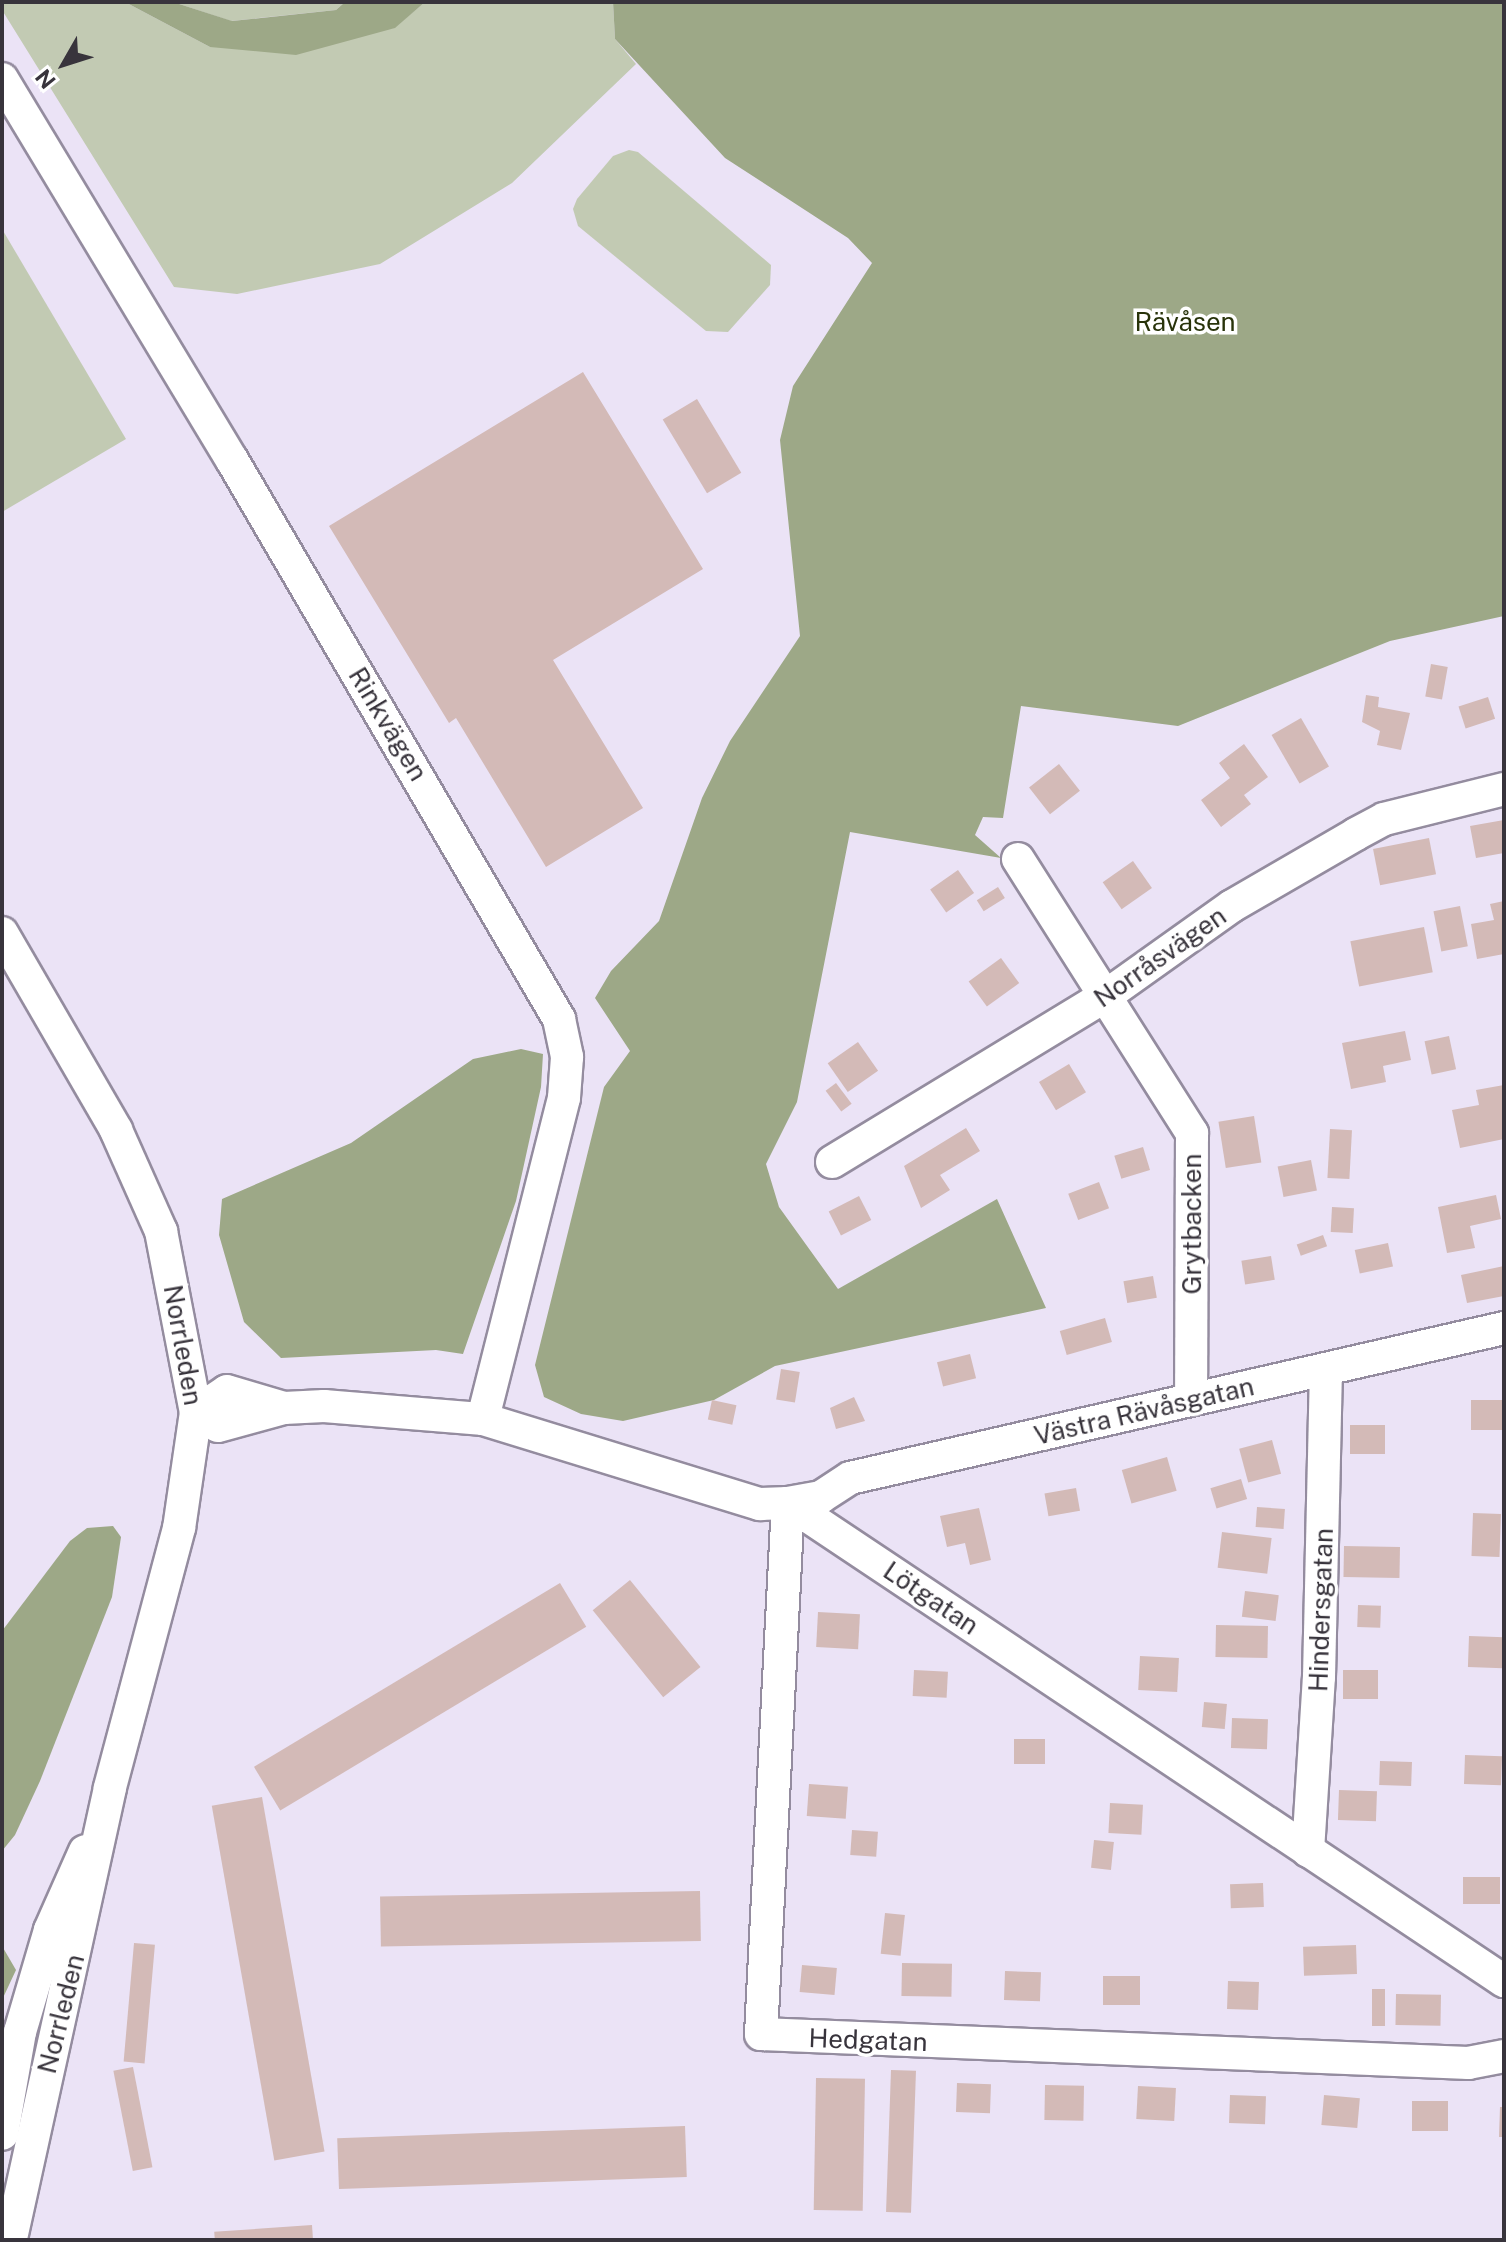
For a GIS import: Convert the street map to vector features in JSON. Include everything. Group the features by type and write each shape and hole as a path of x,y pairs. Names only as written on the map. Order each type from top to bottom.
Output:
{"street":[{"name":"Rinkvägen","path":"2,79 232,460 559,1019 567,1057 564,1098 483,1419"},
{"name":"Norråsvägen","path":"832,1162 1107,995 1202,924 1356,834 1384,819 1504,789"},
{"name":"Grytbacken","path":"1018,859 1192,1133 1191,1399"},
{"name":"Norrleden","path":"2,933 116,1130 161,1231 196,1412 179,1528 110,1788 11,2240"},
{"name":"Västra Rävåsgatan","path":"788,1503 821,1497 850,1478 1504,1328"},
{"name":"Hindersgatan","path":"1308,1851 1319,1677 1326,1369"},
{"path":"196,1412 227,1391 284,1408 419,1410 483,1419 760,1504 788,1503"},
{"name":"Lötgatan","path":"788,1503 1504,1981"},
{"name":"Hedgatan","path":"788,1503 761,2034 1468,2063 1504,2056"},
{"name":"Norrleden","path":"2,2134 20,2032 50,1930 110,1788"}],"green space":[{"path":"3,2 125,2 210,47 394,28 425,2 613,2 615,39 636,64 512,183 380,264 237,294 174,287 2,10"},
{"path":"125,2 173,2 232,21 336,10 345,2 425,2 395,28 296,55 210,47"},
{"path":"173,2 345,2 336,10 231,21"},
{"name":"Rävåsen","path":"613,2 1504,2 1504,616 1390,641 1178,726 1021,706 1003,818 983,817 975,835 1001,858 850,832 797,1102 766,1164 779,1207 838,1289 997,1199 1046,1308 775,1366 714,1400 623,1421 581,1414 544,1397 535,1365 604,1087 630,1051 595,998 611,971 659,921 702,798 730,741 800,636 780,440 793,386 872,263 848,238 725,158 615,39"},
{"path":"629,150 638,152 771,265 770,285 728,332 706,331 578,226 573,209 577,199 613,156"},
{"path":"2,229 126,439 2,512"},
{"path":"521,1049 543,1054 541,1087 516,1201 463,1354 436,1350 281,1358 244,1322 219,1235 222,1199 351,1143 473,1059"},
{"path":"113,1526 121,1537 112,1597 40,1781 15,1835 2,1851 2,1631 70,1541 87,1528"},
{"path":"2,1946 16,1970 2,2000"}],"building":[{"path":"583,372 703,569 553,660 643,808 546,867 456,718 449,723 329,526"},
{"path":"697,399 741,473 707,493 663,420"},
{"path":"1431,664 1448,667 1442,699 1425,696"},
{"path":"1366,695 1379,697 1378,707 1410,713 1401,750 1377,745 1380,731 1362,722"},
{"path":"1488,697 1495,719 1466,728 1459,707"},
{"path":"1301,718 1329,766 1300,783 1272,735"},
{"path":"1244,744 1268,777 1244,795 1251,804 1221,827 1201,800 1230,778 1219,763"},
{"path":"1059,764 1080,791 1050,814 1029,787"},
{"path":"1504,820 1504,853 1476,858 1470,826"},
{"path":"1429,838 1436,874 1380,885 1373,849"},
{"path":"1133,861 1152,888 1122,909 1103,882"},
{"path":"958,870 974,893 946,912 930,890"},
{"path":"998,887 1005,898 984,911 977,900"},
{"path":"1504,901 1504,954 1477,959 1471,924 1494,920 1490,904"},
{"path":"1460,906 1468,946 1441,951 1433,911"},
{"path":"1424,927 1433,972 1359,986 1350,941"},
{"path":"1001,958 1019,983 987,1007 969,982"},
{"path":"1405,1031 1411,1060 1383,1066 1386,1082 1351,1089 1342,1043"},
{"path":"1449,1036 1456,1069 1432,1074 1425,1041"},
{"path":"858,1042 878,1071 848,1092 828,1063"},
{"path":"1069,1064 1086,1092 1056,1110 1039,1082"},
{"path":"836,1083 852,1104 841,1112 826,1091"},
{"path":"1504,1085 1504,1139 1460,1148 1452,1110 1479,1105 1476,1090"},
{"path":"1254,1116 1261,1162 1226,1168 1218,1122"},
{"path":"966,1128 980,1151 940,1175 950,1190 921,1208 904,1166"},
{"path":"1330,1129 1352,1130 1349,1179 1327,1178"},
{"path":"1143,1147 1150,1170 1121,1179 1114,1156"},
{"path":"1311,1160 1317,1190 1284,1197 1278,1166"},
{"path":"1099,1182 1109,1208 1078,1220 1068,1194"},
{"path":"1496,1195 1501,1219 1470,1226 1475,1248 1447,1253 1438,1207"},
{"path":"859,1196 871,1220 841,1235 829,1211"},
{"path":"1332,1207 1354,1208 1353,1233 1331,1232"},
{"path":"1323,1235 1327,1246 1301,1256 1297,1245"},
{"path":"1388,1243 1393,1266 1360,1274 1355,1250"},
{"path":"1271,1256 1275,1280 1245,1284 1241,1261"},
{"path":"1504,1266 1504,1296 1467,1303 1461,1275"},
{"path":"1153,1276 1157,1298 1127,1303 1123,1281"},
{"path":"1105,1318 1112,1342 1067,1355 1060,1331"},
{"path":"970,1354 976,1378 943,1386 937,1362"},
{"path":"781,1369 800,1372 795,1403 776,1400"},
{"path":"854,1397 865,1421 836,1429 830,1408"},
{"path":"712,1400 736,1405 732,1425 708,1420"},
{"path":"1471,1400 1504,1400 1504,1430 1471,1430"},
{"path":"1350,1425 1385,1425 1385,1454 1350,1454"},
{"path":"1272,1440 1281,1474 1248,1483 1239,1449"},
{"path":"1167,1457 1177,1491 1131,1504 1122,1470"},
{"path":"1241,1479 1247,1499 1217,1508 1210,1488"},
{"path":"1076,1488 1080,1511 1048,1516 1044,1494"},
{"path":"1257,1507 1285,1509 1284,1529 1256,1527"},
{"path":"979,1508 991,1560 970,1565 965,1543 947,1547 940,1516"},
{"path":"1473,1513 1501,1514 1499,1557 1471,1556"},
{"path":"1222,1532 1272,1538 1267,1574 1218,1568"},
{"path":"1344,1546 1400,1547 1399,1578 1343,1577"},
{"path":"630,1580 700,1667 663,1697 593,1610"},
{"path":"560,1583 586,1627 280,1811 254,1767"},
{"path":"1245,1591 1279,1595 1276,1621 1242,1617"},
{"path":"1358,1605 1381,1606 1380,1628 1357,1627"},
{"path":"818,1612 860,1614 858,1649 816,1647"},
{"path":"1216,1625 1268,1626 1267,1658 1215,1657"},
{"path":"1469,1636 1504,1637 1503,1668 1468,1667"},
{"path":"1140,1656 1179,1658 1177,1692 1138,1690"},
{"path":"914,1670 948,1672 947,1698 913,1696"},
{"path":"1343,1670 1378,1670 1378,1699 1343,1699"},
{"path":"1204,1702 1227,1704 1225,1729 1202,1727"},
{"path":"1232,1718 1268,1719 1267,1749 1231,1748"},
{"path":"1014,1739 1045,1739 1045,1764 1014,1764"},
{"path":"1465,1755 1502,1756 1501,1785 1464,1784"},
{"path":"1380,1761 1412,1762 1411,1786 1379,1785"},
{"path":"809,1784 848,1787 846,1819 807,1816"},
{"path":"1339,1790 1377,1791 1376,1821 1338,1820"},
{"path":"262,1797 325,2152 274,2160 212,1806"},
{"path":"1110,1803 1143,1805 1141,1835 1108,1833"},
{"path":"852,1830 878,1832 876,1857 850,1855"},
{"path":"1094,1840 1114,1842 1111,1870 1091,1868"},
{"path":"1463,1877 1500,1877 1500,1904 1463,1904"},
{"path":"1263,1883 1264,1907 1231,1908 1230,1884"},
{"path":"700,1891 701,1941 381,1947 380,1897"},
{"path":"885,1913 905,1915 901,1956 881,1954"},
{"path":"134,1943 155,1945 145,2063 124,2062"},
{"path":"1356,1945 1357,1974 1304,1976 1303,1947"},
{"path":"902,1963 952,1964 951,1997 901,1996"},
{"path":"802,1965 837,1968 835,1995 800,1992"},
{"path":"1005,1971 1041,1972 1040,2001 1004,2000"},
{"path":"1103,1976 1140,1976 1140,2005 1103,2005"},
{"path":"1228,1981 1259,1982 1258,2010 1227,2009"},
{"path":"1372,1989 1385,1989 1385,2026 1372,2026"},
{"path":"1396,1994 1441,1995 1440,2026 1395,2025"},
{"path":"133,2067 152,2167 133,2171 113,2071"},
{"path":"891,2070 916,2071 911,2213 886,2212"},
{"path":"816,2078 865,2079 863,2211 814,2210"},
{"path":"957,2083 991,2084 990,2113 956,2112"},
{"path":"1045,2085 1084,2086 1083,2121 1044,2120"},
{"path":"1138,2086 1176,2088 1174,2121 1136,2119"},
{"path":"1230,2095 1266,2096 1265,2124 1229,2123"},
{"path":"1324,2095 1360,2098 1357,2128 1321,2125"},
{"path":"1412,2101 1448,2101 1448,2131 1412,2131"},
{"path":"1500,2107 1504,2107 1504,2137 1499,2137"},
{"path":"685,2126 687,2177 339,2189 337,2138"},
{"path":"312,2225 313,2240 215,2240 214,2232"}]}
